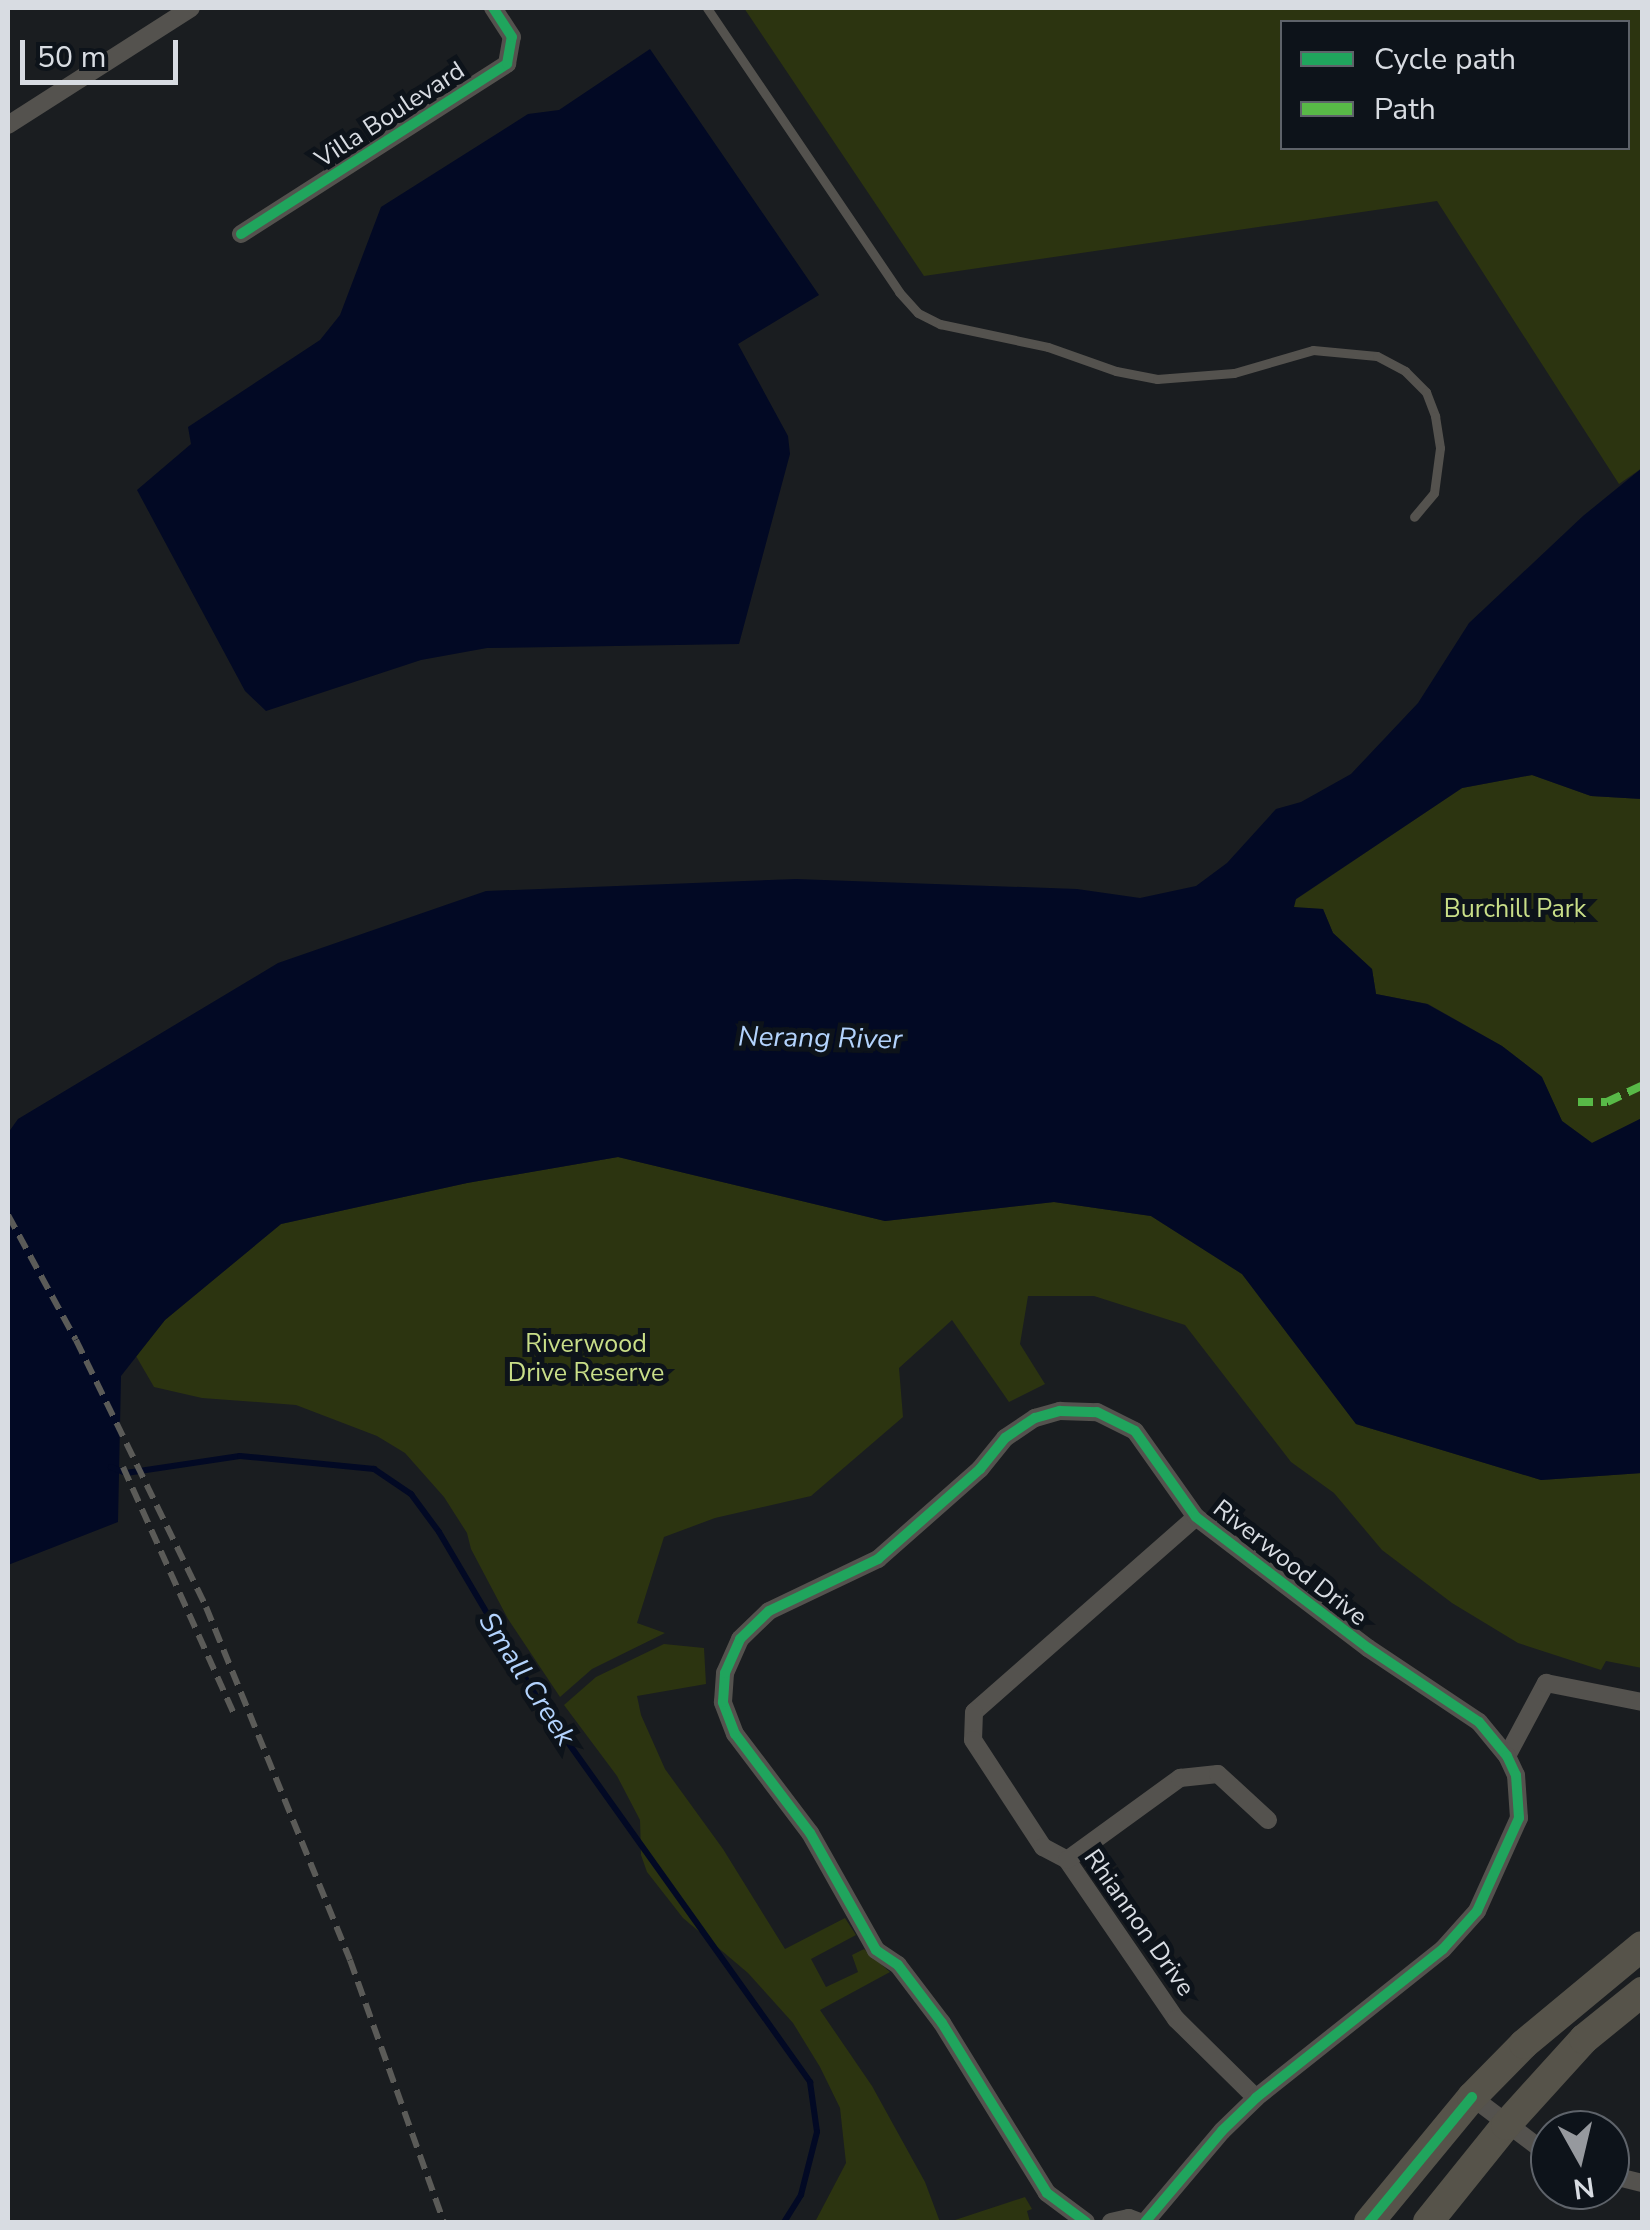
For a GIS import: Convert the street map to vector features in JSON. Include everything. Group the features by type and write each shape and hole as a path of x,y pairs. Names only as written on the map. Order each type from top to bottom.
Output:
{"main road":[{"path":"1369,2222 1472,2097 1524,2044 1642,1946"},
{"path":"1428,2222 1506,2125 1584,2039 1642,1992"}],"street":[{"path":"8,125 191,8"},
{"name":"Villa Boulevard","path":"241,234 507,64 512,37 492,8"},
{"name":"Riverwood Drive","path":"1086,2222 1046,2193 942,2023 898,1965 876,1950 810,1833 735,1734 723,1702 725,1674 740,1640 769,1611 878,1560 980,1469 1005,1438 1034,1418 1060,1411 1097,1412 1135,1431 1196,1516 1368,1648 1479,1722 1507,1756 1516,1775 1519,1818 1477,1911 1443,1949 1256,2098 1143,2222 1124,2218 1111,2222"},
{"name":"Rhiannon Drive","path":"1196,1516 974,1712 973,1740 1043,1846 1067,1860 1176,2019 1256,2098"},
{"path":"1507,1756 1546,1684 1642,1702"},
{"path":"1067,1860 1180,1778 1218,1774 1268,1820"},
{"path":"1472,2097 1530,2142"}],"lane":[{"path":"707,8 918,314 940,324 1048,347 1157,379 1234,373 1313,350 1342,349 1377,356 1406,371 1426,392 1435,416 1440,448 1434,494 1414,517"}],"green space":[{"path":"744,8 1642,8 1642,468 1619,484 1437,201 924,276"},
{"name":"Burchill Park","path":"1532,775 1591,796 1642,799 1642,1118 1592,1143 1562,1121 1541,1076 1502,1046 1428,1004 1376,994 1372,969 1333,933 1323,909 1293,908 1295,900 1462,788"},
{"name":"Riverwood Drive Reserve","path":"618,1157 885,1221 1054,1202 1151,1216 1242,1274 1356,1424 1541,1480 1642,1473 1642,1668 1606,1661 1601,1670 1518,1643 1452,1603 1382,1550 1334,1493 1291,1462 1185,1325 1094,1296 1028,1296 1020,1344 1045,1384 1009,1402 952,1320 899,1368 903,1417 811,1496 715,1518 664,1537 637,1623 665,1633 592,1669 560,1697 508,1619 471,1549 467,1533 444,1497 405,1453 377,1436 296,1405 202,1398 154,1387 136,1356 165,1320 281,1224 467,1183"},
{"path":"664,1644 704,1648 706,1684 637,1696 641,1715 665,1769 723,1849 785,1949 845,1918 856,1935 811,1959 826,1987 858,1972 852,1955 864,1949 890,1972 820,2010 872,2086 925,2182 940,2222 815,2222 846,2163 840,2108 793,2023 748,1973 683,1918 647,1872 641,1855 640,1820 617,1776 564,1705 596,1677"},
{"path":"1025,2197 1032,2209 1027,2211 1030,2222 949,2222"}],"water":[{"path":"650,49 819,295 738,344 788,436 790,454 739,644 487,648 421,660 266,711 245,691 137,490 191,444 188,427 320,340 340,315 381,207 528,114 559,110"},
{"name":"Nerang River","path":"1642,468 1642,799 1591,796 1532,775 1462,788 1296,899 1294,907 1323,909 1333,933 1372,969 1376,994 1427,1004 1502,1046 1542,1077 1562,1121 1592,1143 1642,1118 1642,1473 1541,1480 1356,1424 1242,1274 1151,1216 1054,1202 885,1221 618,1157 467,1183 281,1224 165,1320 121,1376 118,1522 8,1565 8,1133 18,1119 278,963 486,891 796,879 1077,889 1140,898 1196,886 1227,863 1276,809 1301,802 1351,774 1418,703 1469,623 1583,516"}],"waterway":[{"name":"Small Creek","path":"111,1467 126,1473 240,1456 374,1469 411,1494 439,1532 542,1706 810,2082 817,2132 801,2195 784,2222"}],"railway":[{"path":"8,1215 76,1340 206,1607 350,1960 444,2222"},
{"path":"123,1467 236,1718"}],"marked path":[{"path":"1578,1102 1607,1102 1642,1086"}],"cycle path":[{"path":"241,234 507,64 512,37 493,8"},
{"path":"1086,2222 1047,2193 942,2023 898,1965 876,1950 810,1833 735,1734 723,1702 725,1673 740,1639 769,1611 878,1559 980,1469 1005,1438 1035,1418 1060,1411 1097,1412 1135,1431 1196,1517 1368,1648 1479,1722 1507,1756 1516,1775 1519,1818 1477,1911 1443,1949 1256,2098 1222,2131 1145,2222"},
{"path":"1369,2222 1472,2097"}]}
